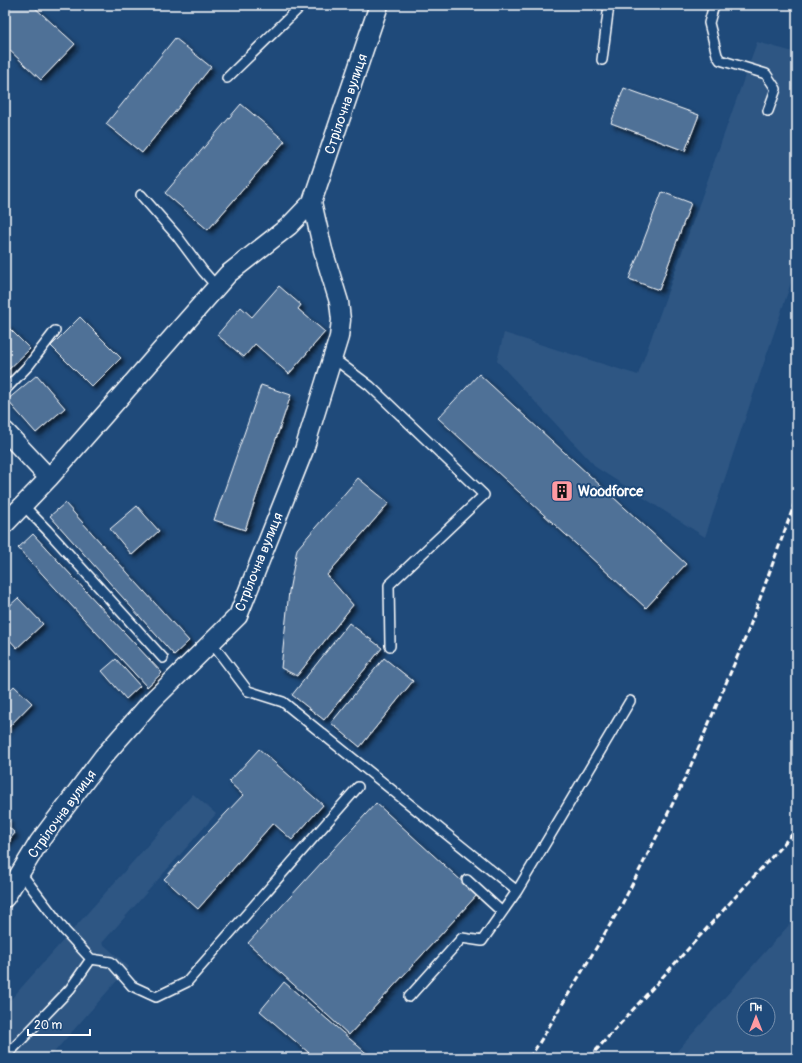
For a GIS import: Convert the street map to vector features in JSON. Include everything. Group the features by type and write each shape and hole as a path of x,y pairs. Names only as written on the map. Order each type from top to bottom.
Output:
{"street":[{"name":"Стрілочна вулиця","path":"5,524 48,478 228,274 289,226 312,202 379,5"},
{"name":"Стрілочна вулиця","path":"5,898 39,842 103,757 153,700 238,616 304,450 340,337 341,320 339,302 323,250 312,202"},
{"path":"5,431 48,478"}],"lane":[{"path":"227,78 302,5"},
{"path":"602,60 609,5"},
{"path":"714,5 709,23 717,55 720,60 766,74 776,90 768,111"},
{"path":"141,195 177,236 216,287"},
{"path":"5,390 29,365 55,331"},
{"path":"333,358 370,386 484,495 389,585 390,646"},
{"path":"23,505 163,658"},
{"path":"211,642 248,691 283,702 517,891"},
{"path":"409,996 462,938 482,941 517,891 630,701"},
{"path":"20,872 65,931 91,959 111,962 132,986 156,997 187,982 358,787"},
{"path":"466,880 502,912"},
{"path":"5,1056 70,989 91,959"}],"shaded area":[{"path":"757,42 797,53 797,265 705,537 597,468 497,361 504,333 638,375"},
{"path":"193,794 216,814 102,943 129,967 49,1058 5,1058 5,1006"},
{"path":"797,916 797,1058 671,1058"}],"building":[{"path":"5,5 32,5 75,44 41,80 5,46"},
{"path":"175,38 211,67 142,153 106,124"},
{"path":"624,88 699,115 685,151 611,123"},
{"path":"241,104 285,141 208,230 165,193"},
{"path":"662,192 691,203 659,290 629,279"},
{"path":"279,286 301,305 298,309 325,332 289,374 255,344 244,357 217,335 241,307 252,317"},
{"path":"80,317 121,358 92,387 51,346"},
{"path":"5,324 30,349 5,373"},
{"name":"Woodforce","path":"479,374 686,564 646,608 438,418"},
{"path":"37,375 65,408 36,433 7,400"},
{"path":"261,385 291,395 245,530 214,520"},
{"path":"358,478 389,503 327,575 353,605 297,676 281,668 289,591 297,549"},
{"path":"65,503 189,641 174,655 50,516"},
{"path":"137,506 159,531 132,555 110,529"},
{"path":"33,534 162,673 147,687 18,548"},
{"path":"18,598 43,624 17,648 5,635 5,610"},
{"path":"349,623 382,648 324,720 292,695"},
{"path":"384,658 413,681 360,747 331,723"},
{"path":"116,659 140,686 126,699 102,671"},
{"path":"14,686 32,703 5,731 5,696"},
{"path":"259,749 323,805 292,840 273,823 198,909 164,879 243,795 229,782"},
{"path":"376,803 477,895 349,1035 248,943"},
{"path":"5,817 9,821 6,825 15,833 5,845"},
{"path":"284,982 372,1058 315,1058 260,1011"}],"railway":[{"path":"529,1058 620,908 688,772 747,634 797,497"},
{"path":"589,1058 797,829"}],"place":[{"name":"Woodforce","path":"562,491"}]}
